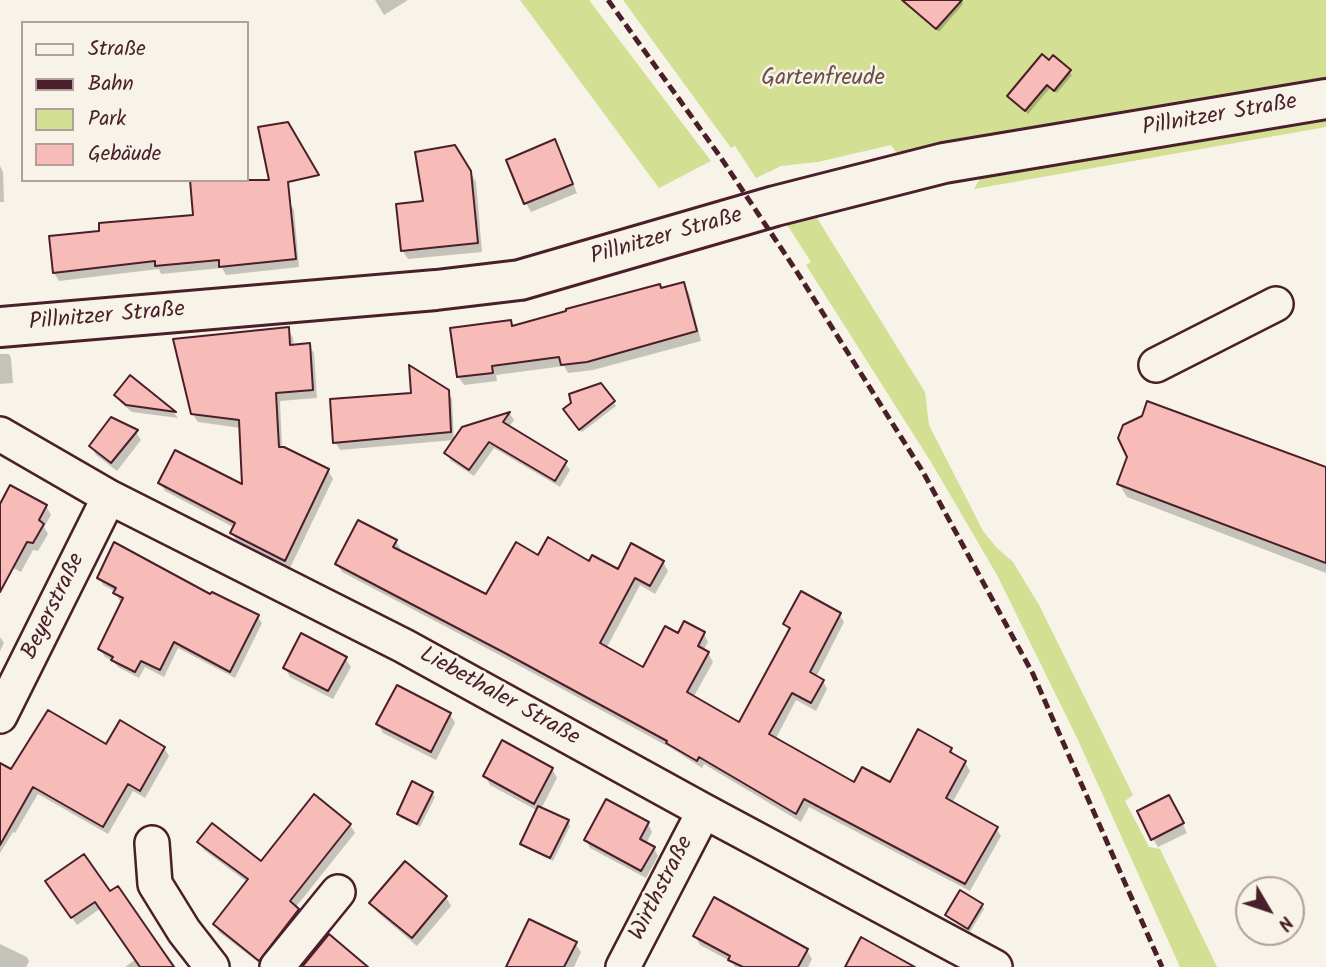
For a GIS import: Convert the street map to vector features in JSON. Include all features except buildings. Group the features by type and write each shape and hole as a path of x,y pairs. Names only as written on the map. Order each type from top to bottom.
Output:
{"street":[{"name":"Pillnitzer Straße","path":"0,327 436,290 520,280 775,206 944,163 1326,99"},
{"path":"1156,365 1276,304"},
{"name":"Liebethaler Straße","path":"0,434 109,497 404,646 995,967"},
{"name":"Beyerstraße","path":"0,716 109,497"},
{"name":"Wirthstraße","path":"622,967 704,811"},
{"path":"152,843 155,884 184,931 212,967"},
{"path":"278,967 338,892"}],"green space":[{"path":"520,0 589,0 711,161 659,188"},
{"name":"Gartenfreude","path":"623,0 1326,0 1326,80 999,133 904,153 896,152 891,145 818,162 781,166 756,178 735,146 731,148"},
{"path":"1326,114 1326,127 974,189 979,180 991,172"},
{"path":"817,218 925,392 929,425 983,531 1013,562 1039,605 1133,795 1125,801 1149,847 1160,849 1217,967 1180,967 1078,740 997,575 931,462 806,265 811,262 784,220"}],"railway":[{"path":"608,0 719,155 797,272 923,472 1033,674 1162,967"}]}
